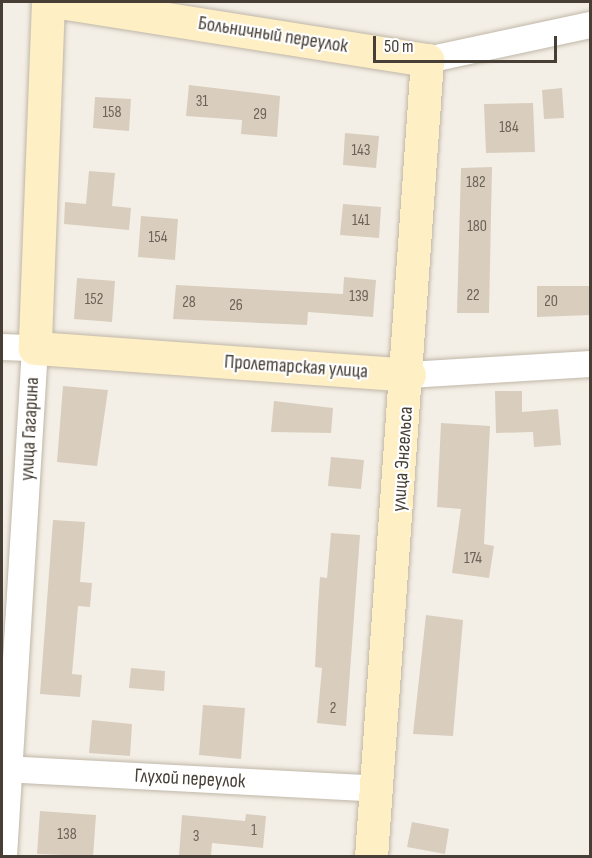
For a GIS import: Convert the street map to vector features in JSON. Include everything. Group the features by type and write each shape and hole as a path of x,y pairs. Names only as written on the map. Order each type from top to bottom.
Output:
{"main road":[{"name":"улица Гагарина","path":"35,348 48,2"},
{"name":"Больничный переулок","path":"60,2 427,60"},
{"name":"улица Энгельса","path":"371,856 379,789 409,375 427,60"},
{"name":"Пролетарская улица","path":"35,348 409,375"}],"street":[{"name":"Больничный переулок","path":"427,60 591,25"},
{"name":"Пролетарская улица","path":"2,347 35,348"},
{"name":"улица Гагарина","path":"4,856 6,769 35,348"},
{"name":"Пролетарская улица","path":"409,375 591,364"},
{"name":"Глухой переулок","path":"6,769 379,789"}],"building":[{"path":"189,85 280,96 277,137 241,134 242,120 186,116"},
{"path":"562,88 564,118 544,119 542,90"},
{"path":"95,97 131,99 129,131 93,128"},
{"path":"533,103 535,152 486,153 484,104"},
{"path":"345,133 379,136 376,168 343,165"},
{"path":"492,167 489,313 457,313 461,168"},
{"path":"89,171 115,173 112,206 131,208 129,230 64,224 65,202 86,204"},
{"path":"343,204 381,207 379,238 340,235"},
{"path":"141,216 178,219 175,260 138,257"},
{"path":"344,277 376,280 373,317 308,312 307,325 173,319 176,285 343,294"},
{"path":"77,278 115,281 112,322 74,319"},
{"path":"537,286 591,286 591,315 537,317"},
{"path":"63,386 108,390 97,466 57,462"},
{"path":"495,391 522,391 522,412 558,409 561,445 534,447 533,432 496,433"},
{"path":"274,401 333,408 331,433 271,432"},
{"path":"441,423 490,426 484,544 494,546 489,578 452,573 461,509 437,507"},
{"path":"331,457 364,460 361,489 328,486"},
{"path":"53,520 85,522 80,582 92,583 90,607 78,606 72,674 82,675 80,697 40,694"},
{"path":"331,533 360,535 346,726 317,723 322,668 315,667 320,577 327,578"},
{"path":"426,615 463,620 453,736 413,734"},
{"path":"131,668 165,671 164,691 129,688"},
{"path":"203,705 245,708 241,759 199,755"},
{"path":"92,720 132,724 130,756 89,753"},
{"path":"40,811 96,815 93,856 37,854"},
{"path":"246,814 266,816 263,848 212,843 211,856 179,856 182,815 245,821"},
{"path":"412,822 449,829 445,854 407,847"}]}
